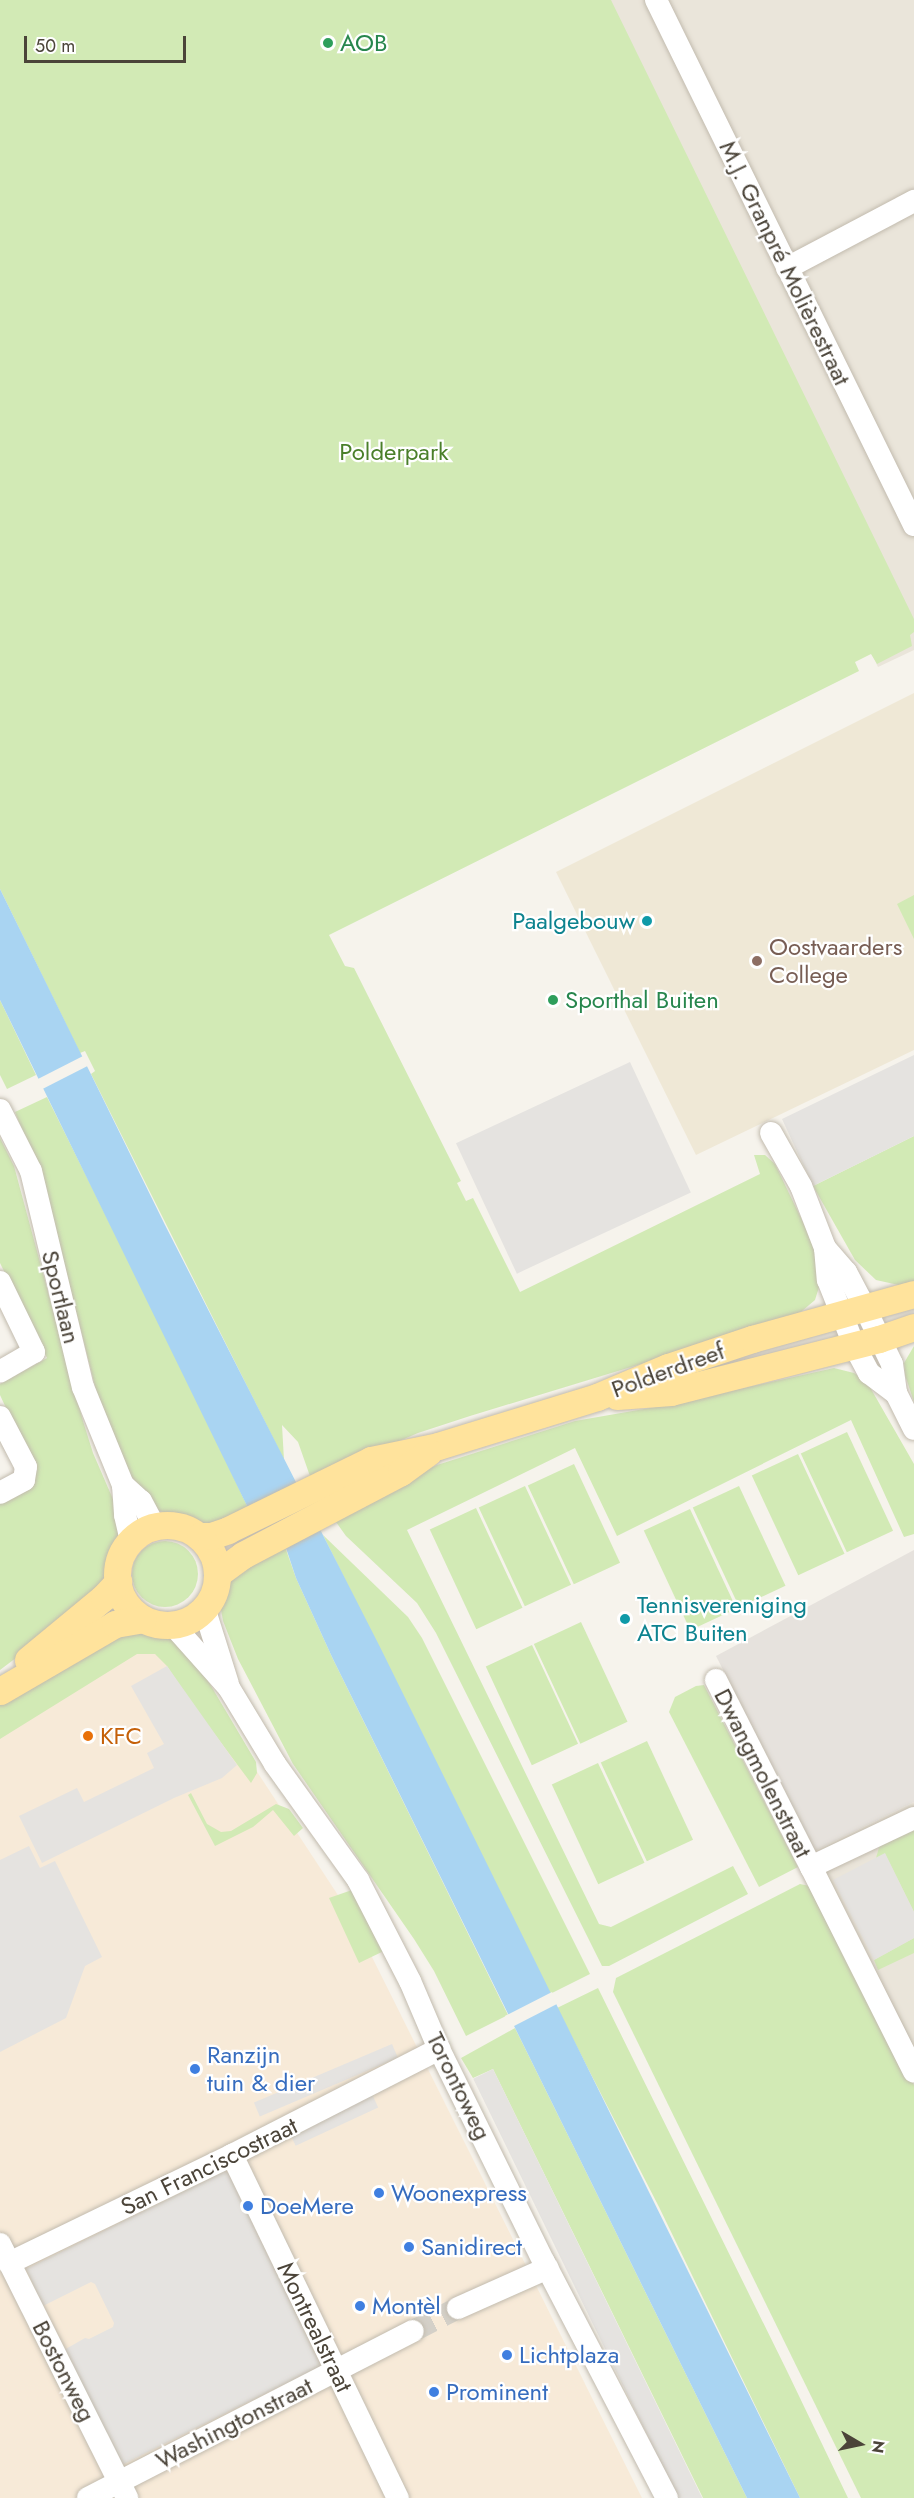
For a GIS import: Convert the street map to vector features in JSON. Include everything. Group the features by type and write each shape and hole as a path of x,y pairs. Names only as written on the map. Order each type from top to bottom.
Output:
{"main road":[{"name":"Polderdreef","path":"597,1396 668,1367 853,1310 914,1294"},
{"name":"Polderdreef","path":"597,1396 671,1392 867,1342 914,1327"},
{"path":"200,1536 211,1536 228,1530 336,1475 371,1460 438,1446 597,1396"},
{"path":"217,1574 243,1555 401,1472 438,1446"},
{"path":"170,1526 187,1529 200,1536 216,1560 217,1574 213,1595 207,1606 186,1622 157,1623 143,1619 126,1604 118,1582 118,1567 131,1541 141,1532 155,1527 170,1526"},
{"path":"0,1689 30,1658 104,1597 118,1582"},
{"path":"0,1689 115,1624 143,1619"}],"street":[{"name":"M.J. Granpré Molièrestraat","path":"656,0 914,525"},
{"path":"787,268 914,201"},
{"name":"Sportlaan","path":"0,1110 31,1171 83,1387 123,1485 125,1515 131,1541"},
{"path":"771,1133 793,1168 825,1248 828,1280 853,1310 867,1342 869,1373 896,1393 914,1429"},
{"path":"0,1282 34,1352 0,1372"},
{"path":"0,1416 27,1467 24,1480 0,1493"},
{"name":"Sportlaan","path":"123,1485 141,1501 155,1527"},
{"name":"Torontoweg","path":"207,1606 207,1617 229,1688"},
{"name":"Torontoweg","path":"172,1624 229,1688 275,1764 358,1880 410,1981 439,2049 548,2268 667,2498"},
{"name":"Dwangmolenstraat","path":"716,1680 914,2072"},
{"name":"Dwangmolenstraat","path":"811,1867 914,1818"},
{"name":"San Franciscostraat","path":"5,2254 232,2155 439,2049"},
{"name":"Montrealstraat","path":"232,2155 398,2498"},
{"name":"Bostonweg","path":"5,2254 123,2490"},
{"path":"458,2308 548,2268"},
{"name":"Washingtonstraat","path":"88,2498 123,2490 336,2370 413,2331"}],"shaded area":[{"path":"562,0 914,0 914,650 878,667"},
{"name":"Oostvaarders College","path":"914,693 914,1050 696,1155 556,872"},
{"path":"914,1055 914,1136 813,1186 782,1119"},
{"path":"630,1062 691,1193 517,1274 456,1143"},
{"path":"914,1550 914,1802 815,1851 716,1656"},
{"name":"DoeMere","path":"168,1636 351,1915 642,2498 0,2498 0,1734 112,1664"},
{"path":"167,1666 237,1765 222,1778 174,1798 42,1863 19,1816 77,1788 84,1802 154,1768 147,1753 164,1744 131,1686"},
{"path":"914,1802 914,2066 815,1851"},
{"path":"29,1846 40,1868 55,1861 102,1957 85,1966 66,2018 0,2052 0,1860"},
{"path":"885,1853 914,1912 914,1938 874,1960 833,1880"},
{"path":"392,2044 398,2058 260,2116 254,2103"},
{"path":"493,2069 702,2498 678,2498 473,2079"},
{"path":"371,2092 378,2107 296,2146 289,2130"},
{"path":"225,2171 229,2174 321,2366 122,2465 64,2350 85,2338 89,2339 113,2327 114,2323 95,2284 91,2282 43,2306 26,2269"}],"green space":[{"name":"Polderpark","path":"0,0 611,0 914,619 914,632 910,635 912,646 877,664 871,654 855,662 859,671 329,935 345,966 354,968 461,1181 457,1183 466,1201 473,1198 520,1292 760,1174 754,1155 765,1155 775,1164 815,1247 820,1284 815,1300 802,1311 782,1321 418,1433 311,1479 298,1442 282,1425 284,1460 91,1074 95,1071 85,1051 80,1053 0,889"},
{"path":"914,895 914,939 897,904"},
{"path":"0,1000 36,1075 7,1089 0,1075"},
{"path":"47,1097 194,1393 249,1510 206,1526 190,1523 155,1509 124,1467 100,1406 44,1184 15,1112"},
{"path":"914,1136 914,1283 903,1286 876,1280 855,1260 813,1186"},
{"path":"0,1138 14,1166 83,1421 93,1453 119,1513 124,1536 111,1563 110,1576 86,1605 0,1670 0,1504 31,1485 36,1473 0,1395 0,1384 47,1358 0,1263"},
{"path":"914,1346 914,1402 905,1375 904,1363"},
{"path":"834,1368 854,1373 867,1382 914,1464 914,1534 904,1537 851,1420 617,1536 575,1448 407,1530 599,1924 611,1927 733,1866 748,1894 609,1966 602,1966 436,1633 417,1603 346,1536 331,1515 437,1465 575,1421 667,1405"},
{"path":"847,1432 893,1531 847,1552 801,1454"},
{"path":"798,1454 844,1554 798,1575 752,1476"},
{"path":"574,1464 620,1563 574,1584 528,1486"},
{"path":"525,1486 571,1585 525,1606 479,1508"},
{"path":"739,1486 785,1586 739,1607 693,1508"},
{"path":"476,1508 522,1608 476,1629 430,1530"},
{"path":"690,1509 736,1609 690,1630 644,1531"},
{"path":"323,1535 408,1617 422,1638 590,1974 550,1994"},
{"path":"171,1541 189,1550 196,1561 198,1574 196,1587 189,1598 178,1605 159,1607 141,1598 134,1587 132,1568 141,1550 152,1543"},
{"path":"283,1541 296,1578 332,1657 508,2015 466,2036 434,1971 414,1939 293,1764 238,1659 223,1621 220,1604 225,1580"},
{"path":"581,1622 627,1722 580,1744 534,1644"},
{"path":"142,1629 177,1638 194,1657 256,1762 257,1773 251,1783 167,1666 155,1654 137,1654 0,1739 0,1703 111,1634"},
{"path":"532,1645 578,1744 532,1765 486,1667"},
{"path":"704,1685 798,1867 759,1887 669,1712 675,1697 696,1686"},
{"path":"647,1741 693,1840 647,1861 601,1763"},
{"path":"598,1763 644,1863 598,1884 552,1785"},
{"path":"191,1793 207,1824 221,1832 231,1831 276,1804 289,1809 303,1828 294,1836 273,1810 253,1827 215,1846 188,1795"},
{"path":"914,1827 914,1912 885,1854 876,1858 880,1844"},
{"path":"800,1884 814,1887 914,2085 914,2498 861,2498 613,1992 616,1978"},
{"path":"352,1890 388,1949 359,1963 329,1898"},
{"path":"914,1938 914,1953 878,1970 874,1960"},
{"path":"598,1988 848,2498 800,2498 659,2207 557,2008"},
{"path":"515,2028 747,2498 703,2498 493,2069 473,2078 461,2058"}],"water":[{"path":"0,889 165,1225 380,1647 800,2498 747,2498 332,1657 273,1522 249,1510 0,1000"}],"pier":[{"path":"85,1055 90,1065 41,1090 36,1080"},
{"path":"552,1992 558,2004 511,2028 505,2016"}],"tunnel":[{"path":"413,2331 458,2308"}],"place":[{"name":"AOB","path":"328,43"},
{"name":"Paalgebouw","path":"647,921"},
{"name":"Oostvaarders College","path":"757,961"},
{"name":"Sporthal Buiten","path":"553,1000"},
{"name":"Tennisvereniging ATC Buiten","path":"625,1619"},
{"name":"KFC","path":"88,1736"},
{"name":"Ranzijn tuin & dier","path":"195,2069"},
{"name":"Woonexpress","path":"379,2193"},
{"name":"DoeMere","path":"248,2206"},
{"name":"Sanidirect","path":"409,2247"},
{"name":"Montèl","path":"360,2306"},
{"name":"Lichtplaza","path":"507,2355"},
{"name":"Prominent","path":"434,2392"}]}
